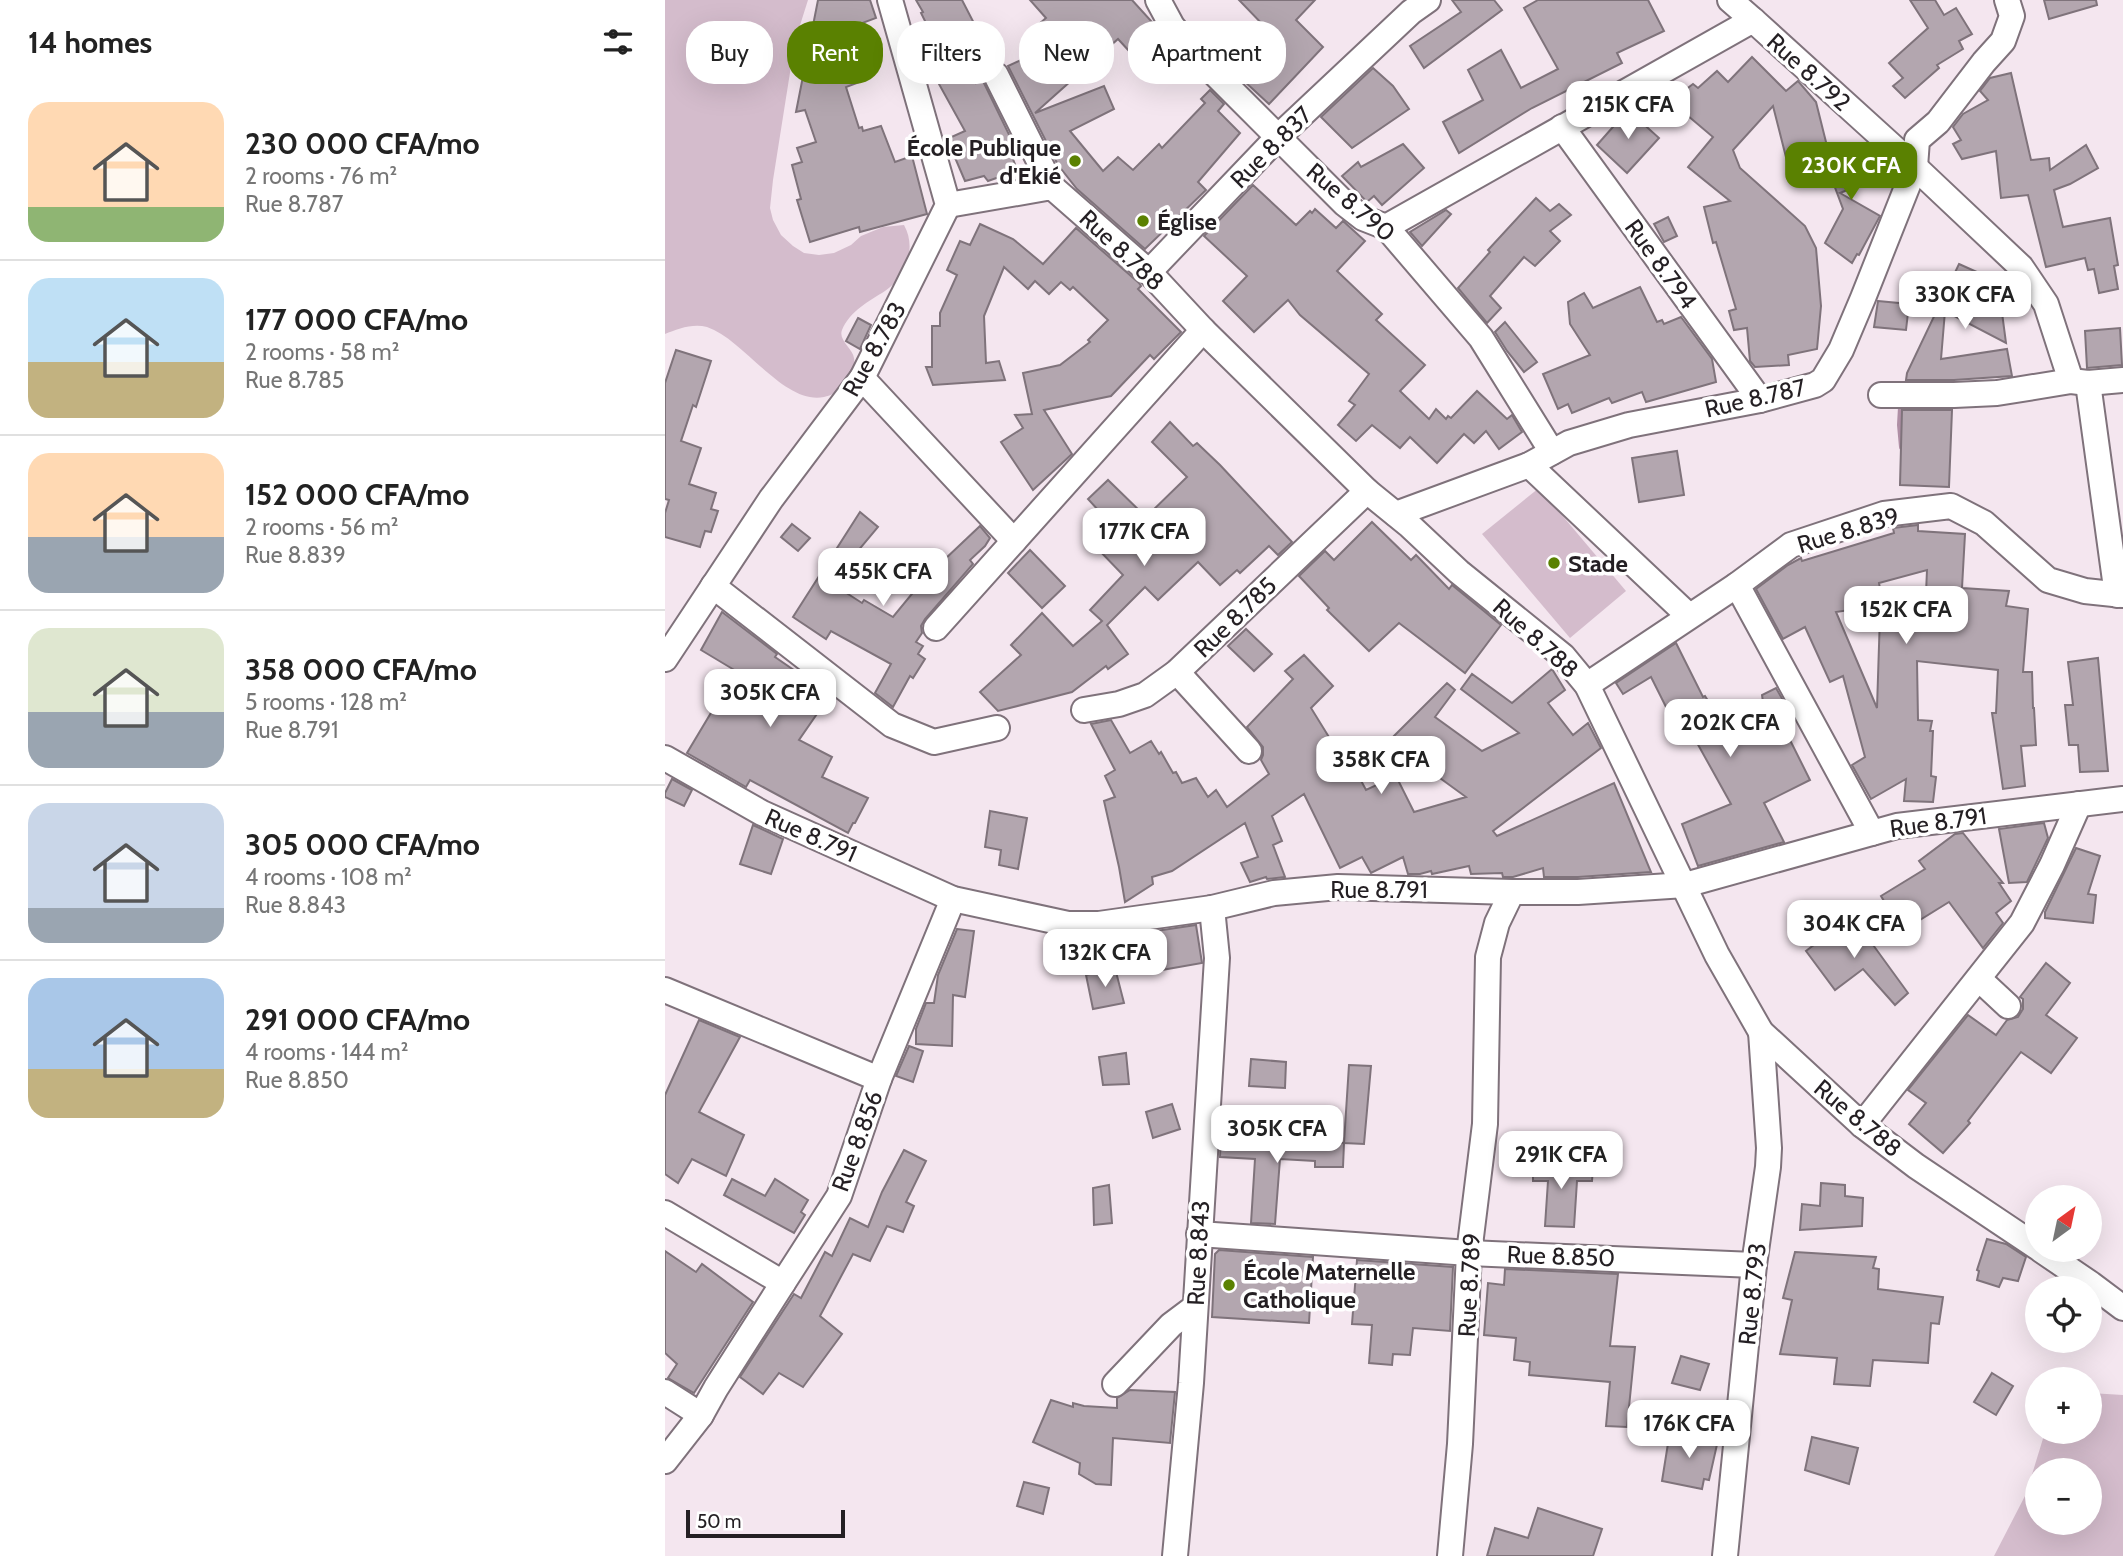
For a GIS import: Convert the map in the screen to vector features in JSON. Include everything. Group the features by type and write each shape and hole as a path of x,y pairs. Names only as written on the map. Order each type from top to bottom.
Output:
{"street":[{"path":"890,0 948,205 1052,187 1000,84"},
{"name":"Rue 8.790","path":"1158,0 1172,26 1189,46 1278,137 1345,204 1363,218 1385,227 1481,338 1552,452"},
{"path":"1730,0 1753,20"},
{"name":"Rue 8.787","path":"1396,514 1529,465 1569,443 1629,425 1760,400 1815,385 1823,380 1841,350 1915,167 1917,140 1938,122 2003,41 2012,16 2007,0"},
{"name":"Rue 8.837","path":"1149,272 1278,137 1413,4"},
{"name":"Rue 8.792","path":"1385,227 1753,20 2021,267 2046,304 2080,382 2120,595"},
{"name":"Rue 8.794","path":"1562,127 1760,400"},
{"name":"Rue 8.788","path":"1052,187 1149,272 1203,330 1367,491 1459,572 1563,656 1587,685 1717,955 1761,1032 1862,1125 1916,1166 2025,1239"},
{"name":"Rue 8.783","path":"665,659 771,499 862,378 948,205"},
{"path":"936,628 1203,330"},
{"path":"862,378 1014,541"},
{"path":"1881,395 1997,393 2080,382 2123,380"},
{"path":"1529,465 1689,616"},
{"name":"Rue 8.785","path":"1084,710 1119,704 1145,695 1177,672 1367,491"},
{"name":"Rue 8.839","path":"1587,685 1737,585 1791,545 1884,514 1951,506 1984,523 2049,580 2085,592 2120,595"},
{"path":"1737,585 1872,833"},
{"path":"713,586 892,725 933,742 997,728"},
{"path":"1177,672 1249,751"},
{"name":"Rue 8.791","path":"665,758 762,813 953,899 1068,924 1099,924 1212,908 1274,893 1338,887 1578,892 1685,885 1897,826 2123,799"},
{"path":"1862,1125 2022,923 2053,865 2079,804"},
{"name":"Rue 8.789","path":"1450,1556 1460,1444 1468,1253 1485,1124 1488,957 1497,923 1512,892"},
{"path":"879,1079 953,899"},
{"name":"Rue 8.843","path":"1175,1556 1191,1383 1217,958 1212,908"},
{"path":"1979,979 2008,1006"},
{"name":"Rue 8.856","path":"665,990 879,1079 839,1196 701,1415 665,1461"},
{"name":"Rue 8.793","path":"1725,1556 1754,1265 1769,1149 1761,1032"},
{"path":"665,1213 783,1283"},
{"name":"Rue 8.850","path":"1199,1234 1468,1253 1754,1265"},
{"name":"Rue 8.788","path":"2060,1262 2123,1308"},
{"path":"1115,1384 1171,1325 1195,1307"},
{"path":"665,1392 701,1415"}],"shaded area":[{"path":"665,0 808,0 801,21 787,21 788,84 773,180 770,208 773,220 781,235 793,246 804,253 819,255 834,253 851,245 861,236 883,227 904,225 908,234 909,252 904,270 892,285 866,303 845,323 841,334 854,358 853,371 841,388 824,397 809,397 794,391 779,382 736,345 707,327 691,326 665,334"},
{"name":"Stade","path":"1539,488 1626,591 1570,638 1482,534"},
{"path":"2102,1394 2123,1395 2123,1556 1994,1556 2025,1496 2025,1535 2102,1535 2102,1458 2037,1458 2041,1444 2102,1444"}],"building":[{"path":"818,0 870,0 876,18 868,21 814,21"},
{"path":"916,0 962,0 973,21 925,21 921,13 923,12"},
{"path":"1030,0 1132,0 1151,21 1128,21 1128,50 1118,39 1114,43 1114,21 1042,21 1046,18"},
{"path":"1239,0 1315,0 1296,20 1323,47 1269,104 1247,84 1286,84 1286,21 1259,21"},
{"path":"1452,0 1494,0 1502,10 1424,68 1410,46 1461,12"},
{"path":"1538,0 1648,0 1664,31 1617,53 1622,63 1532,108 1459,153 1443,122 1483,100 1468,70 1501,50 1521,88 1558,69 1524,8"},
{"path":"1910,0 1935,0 1944,15 1956,8 1972,34 1959,41 1963,49 1937,65 1939,68 1905,98 1893,86 1903,78 1889,63 1928,28"},
{"path":"2044,0 2096,0 2097,5 2049,19"},
{"path":"1752,57 1786,91 1798,81 1816,102 1829,154 1788,165 1773,106 1733,150 1740,168 1805,226 1816,248 1821,306 1817,349 1788,355 1789,365 1755,367 1750,361 1747,328 1734,330 1729,311 1736,309 1716,242 1713,243 1704,207 1730,201 1688,167 1713,137 1674,104 1678,101 1676,97 1693,84 1698,88 1717,71 1728,82"},
{"path":"1019,61 1019,84 1068,84 1035,113 1104,86 1114,109 1070,131 1103,171 1118,157 1133,170 1159,144 1162,148 1205,103 1201,99 1210,90 1224,104 1218,111 1240,133 1198,182 1206,190 1145,249 1077,189 1058,165 1008,66"},
{"path":"1373,68 1393,86 1409,109 1352,148 1321,117"},
{"path":"2011,73 2031,160 2049,158 2050,170 2086,145 2098,168 2054,190 2063,227 2110,218 2118,265 2114,266 2118,289 2099,293 2094,269 2088,270 2085,258 2046,267 2028,195 2001,198 1996,151 1962,159 1953,144 1961,140 1953,127 1963,114 1988,100 1980,91 1990,78"},
{"path":"802,84 854,84 846,87 859,128 862,127 863,131 881,126 895,162 912,156 927,214 860,232 859,227 810,242 797,200 801,199 792,165 802,162 797,148 816,142 805,110 796,112"},
{"path":"939,84 984,84 1017,151 1011,154 1018,172 1004,179 1002,176 988,181 984,176 965,181 947,139 965,131"},
{"path":"1628,110 1659,138 1627,173 1597,145"},
{"path":"1403,144 1424,168 1382,205 1374,196 1367,202 1342,176 1358,162 1361,167"},
{"path":"1862,144 1875,179 1840,193 1880,216 1852,263 1825,243 1843,209 1824,158"},
{"path":"1253,185 1296,225 1315,209 1336,228 1343,221 1365,241 1337,271 1382,314 1376,320 1425,365 1400,391 1429,419 1436,409 1446,419 1448,416 1451,418 1477,391 1507,419 1512,415 1522,432 1499,449 1486,431 1474,443 1464,434 1437,463 1410,437 1400,448 1372,425 1356,441 1338,425 1355,405 1349,401 1369,374 1300,315 1288,300 1254,332 1223,301 1247,276 1204,236"},
{"path":"1536,198 1550,211 1559,204 1571,215 1550,231 1560,241 1535,266 1524,257 1490,296 1501,308 1487,323 1458,288 1490,252 1488,250"},
{"path":"1446,210 1451,214 1422,246 1410,232"},
{"path":"1668,217 1677,236 1664,242 1654,224"},
{"path":"980,224 1013,239 1043,264 1076,228 1139,283 1141,286 1138,289 1181,332 1154,359 1150,355 1111,396 1044,410 1072,454 1033,490 1001,442 1023,428 1015,415 1032,414 1023,373 1060,365 1090,342 1088,340 1108,320 1073,287 1070,290 1061,282 1049,294 1035,281 1028,289 1004,267 984,316 986,363 999,361 1005,380 933,385 926,367 932,367 932,326 940,326 940,313 957,275 947,270 960,241 970,245"},
{"path":"1959,264 2008,286 1998,306 2001,305 2006,343 1945,311 1941,359 2007,349 2012,376 1906,380 1907,373"},
{"path":"1640,287 1657,322 1662,320 1664,324 1681,317 1712,359 1716,382 1646,402 1642,392 1612,403 1609,398 1572,413 1568,404 1558,409 1543,374 1590,355 1570,324 1568,302 1584,293 1593,308"},
{"path":"1878,301 1909,304 1906,330 1874,327"},
{"path":"858,318 871,325 860,349 846,341"},
{"path":"1505,322 1537,362 1524,372 1495,332"},
{"path":"2120,328 2122,365 2087,368 2085,331"},
{"path":"676,350 711,361 696,407 693,405 681,441 701,448 689,484 716,493 711,509 718,511 711,532 705,531 700,547 665,537 665,513 669,500 665,499 665,383"},
{"path":"1902,410 1952,410 1949,487 1900,485"},
{"path":"1170,422 1193,446 1197,443 1220,465 1292,542 1278,555 1269,546 1240,573 1237,570 1220,585 1198,562 1158,600 1145,587 1107,625 1128,654 1108,669 1106,666 1072,692 998,711 980,692 1021,655 1011,645 1042,613 1073,646 1102,621 1090,610 1123,575 1096,547 1114,529 1097,513 1099,511 1088,499 1108,480 1146,517 1187,477 1152,442"},
{"path":"1677,451 1684,495 1639,502 1632,458"},
{"path":"860,512 878,527 831,583 862,603 864,600 893,617 925,578 980,526 990,538 970,560 973,564 925,619 921,626 922,633 916,642 923,646 918,654 925,659 913,678 910,676 893,707 875,693 891,664 831,631 826,639 793,617"},
{"path":"1372,522 1411,560 1416,555 1449,589 1452,585 1501,625 1465,673 1399,623 1369,651 1327,610 1329,608 1299,576 1325,551 1334,560"},
{"path":"792,524 810,538 798,551 781,537"},
{"path":"1918,525 1918,531 1965,534 1962,588 2009,591 2006,606 2028,609 2023,672 2032,672 2036,745 2021,746 2025,786 2003,789 1992,713 1996,713 1998,670 1917,661 1918,720 1932,721 1931,776 1936,777 1933,802 1904,801 1906,779 1871,799 1852,765 1865,757 1843,676 1830,682 1805,627 1783,639 1756,589 1801,558 1802,561 1894,533 1893,528","holes":["1927,570 1925,616 1880,615 1877,708 1836,612 1883,605 1879,583"]},
{"path":"1030,550 1065,586 1042,608 1008,573"},
{"path":"722,612 777,654 775,657 830,695 799,740 832,757 822,777 868,798 848,833 750,780 746,787 687,753 736,671 701,650"},
{"path":"1246,629 1272,654 1254,671 1228,646"},
{"path":"1676,643 1703,697 1705,696 1719,718 1731,712 1734,715 1763,702 1762,695 1776,688 1792,716 1781,722 1810,780 1764,803 1784,842 1698,866 1682,824 1731,804 1676,705 1667,709 1651,677 1623,694 1616,683"},
{"path":"1304,655 1333,686 1311,708 1353,776 1357,773 1366,790 1396,776 1414,812 1466,797 1389,741 1447,683 1455,690 1435,717 1482,751 1519,733 1461,689 1472,674 1512,703 1552,669 1565,690 1548,703 1573,735 1588,723 1601,748 1493,831 1497,836 1614,783 1651,872 1544,877 1543,868 1513,877 1503,877 1502,873 1471,874 1469,866 1432,874 1431,871 1408,874 1403,857 1371,873 1362,857 1340,868 1304,794 1272,816 1282,841 1273,845 1285,877 1266,877 1250,882 1241,863 1258,857 1245,823 1172,871 1152,877 1153,884 1125,902 1104,801 1115,797 1105,776 1115,770 1091,724 1111,720 1130,753 1151,741 1182,783 1196,778 1208,797 1216,790 1227,807 1269,774 1261,760 1263,747 1247,727 1293,679 1285,671"},
{"path":"2098,658 2108,771 2080,772 2078,745 2069,745 2065,705 2073,705 2068,662"},
{"path":"672,779 692,790 684,806 665,797"},
{"path":"990,811 1027,818 1018,869 999,865 1001,850 985,847"},
{"path":"2044,823 2048,838 2027,882 2009,883 1999,829"},
{"path":"753,825 783,839 771,874 740,864"},
{"path":"1963,833 2003,883 1999,883 2011,901 1996,913 2003,923 1983,948 1949,902 1902,931 1881,896 1925,869 1919,861 1955,834"},
{"path":"2076,848 2100,856 2088,894 2096,895 2093,923 2045,918 2045,912"},
{"path":"1852,916 1908,993 1895,1005 1863,969 1835,990 1806,951"},
{"path":"1196,925 1202,963 1156,971 1149,932"},
{"path":"957,929 974,931 965,997 953,995 952,1046 916,1044 916,1029 926,1003 934,1003 938,975"},
{"path":"2046,963 2070,983 2046,1015 2077,1038 2051,1073 2021,1052 1968,1121 1970,1123 1943,1153 1909,1124 1926,1103 1908,1090 1968,1015 1996,1035 2007,1020 2018,1017 2023,1009 2023,999 2020,997"},
{"path":"1115,968 1124,1003 1093,1009 1086,975"},
{"path":"699,1020 740,1037 699,1112 744,1135 726,1176 692,1159 678,1183 665,1174 665,1095"},
{"path":"909,1046 923,1051 913,1082 896,1076"},
{"path":"1126,1053 1129,1084 1103,1085 1099,1057"},
{"path":"1251,1059 1286,1062 1285,1088 1249,1086"},
{"path":"1349,1065 1371,1066 1364,1144 1344,1143"},
{"path":"1172,1104 1180,1129 1153,1138 1146,1112"},
{"path":"1221,1135 1344,1143 1343,1167 1315,1167 1315,1161 1280,1159 1275,1224 1251,1223 1255,1159 1220,1157"},
{"path":"904,1150 926,1161 906,1202 914,1206 903,1232 887,1226 870,1261 853,1254 820,1316 842,1334 803,1387 779,1373 763,1394 740,1377 794,1294 801,1298 825,1252 832,1256 850,1218 868,1227 882,1192"},
{"path":"1533,1160 1551,1162 1551,1165 1593,1168 1592,1181 1577,1181 1574,1227 1545,1226 1548,1181 1533,1181"},
{"path":"732,1179 765,1196 775,1179 808,1200 801,1212 805,1215 794,1233 724,1195"},
{"path":"1821,1183 1845,1185 1845,1196 1863,1198 1862,1226 1800,1230 1802,1204 1820,1206"},
{"path":"1109,1185 1112,1223 1094,1225 1093,1188"},
{"path":"1987,1239 2006,1244 2025,1256 2018,1281 2003,1278 1999,1287 1977,1280 1977,1270"},
{"name":"École Maternelle Catholique","path":"1219,1250 1313,1257 1309,1323 1212,1317 1215,1254"},
{"path":"665,1251 696,1272 702,1264 753,1302 694,1393 668,1378 677,1364 665,1353"},
{"path":"1795,1252 1876,1257 1873,1268 1879,1269 1878,1289 1943,1297 1939,1324 1931,1323 1928,1363 1873,1360 1870,1386 1834,1384 1837,1358 1780,1354 1792,1300 1783,1298"},
{"path":"1357,1260 1453,1267 1450,1331 1413,1328 1410,1355 1393,1354 1392,1365 1369,1363 1372,1325 1352,1324"},
{"path":"1505,1269 1618,1274 1610,1346 1635,1347 1627,1427 1606,1426 1610,1382 1529,1375 1530,1362 1514,1360 1516,1338 1484,1335 1488,1283 1504,1285"},
{"path":"1681,1356 1709,1364 1700,1390 1672,1383"},
{"path":"1992,1373 2013,1386 1996,1415 1974,1402"},
{"path":"1130,1390 1175,1392 1170,1443 1113,1438 1111,1485 1096,1484 1079,1474 1080,1463 1033,1442 1051,1400 1073,1407 1073,1403 1117,1408 1117,1398"},
{"path":"1670,1431 1718,1440 1709,1480 1704,1479 1702,1489 1662,1481"},
{"path":"1812,1437 1858,1448 1849,1484 1805,1470"},
{"path":"1024,1482 1049,1488 1043,1514 1017,1506"},
{"path":"1538,1508 1602,1529 1593,1556 1487,1556 1495,1528 1528,1538"}],"waterway":[{"path":"1901,407 1902,447"}],"place":[{"name":"École Publique d'Ekié","path":"1075,161"},
{"name":"Église","path":"1143,221"},
{"name":"Stade","path":"1554,563"},
{"name":"École Maternelle Catholique","path":"1229,1285"}]}
